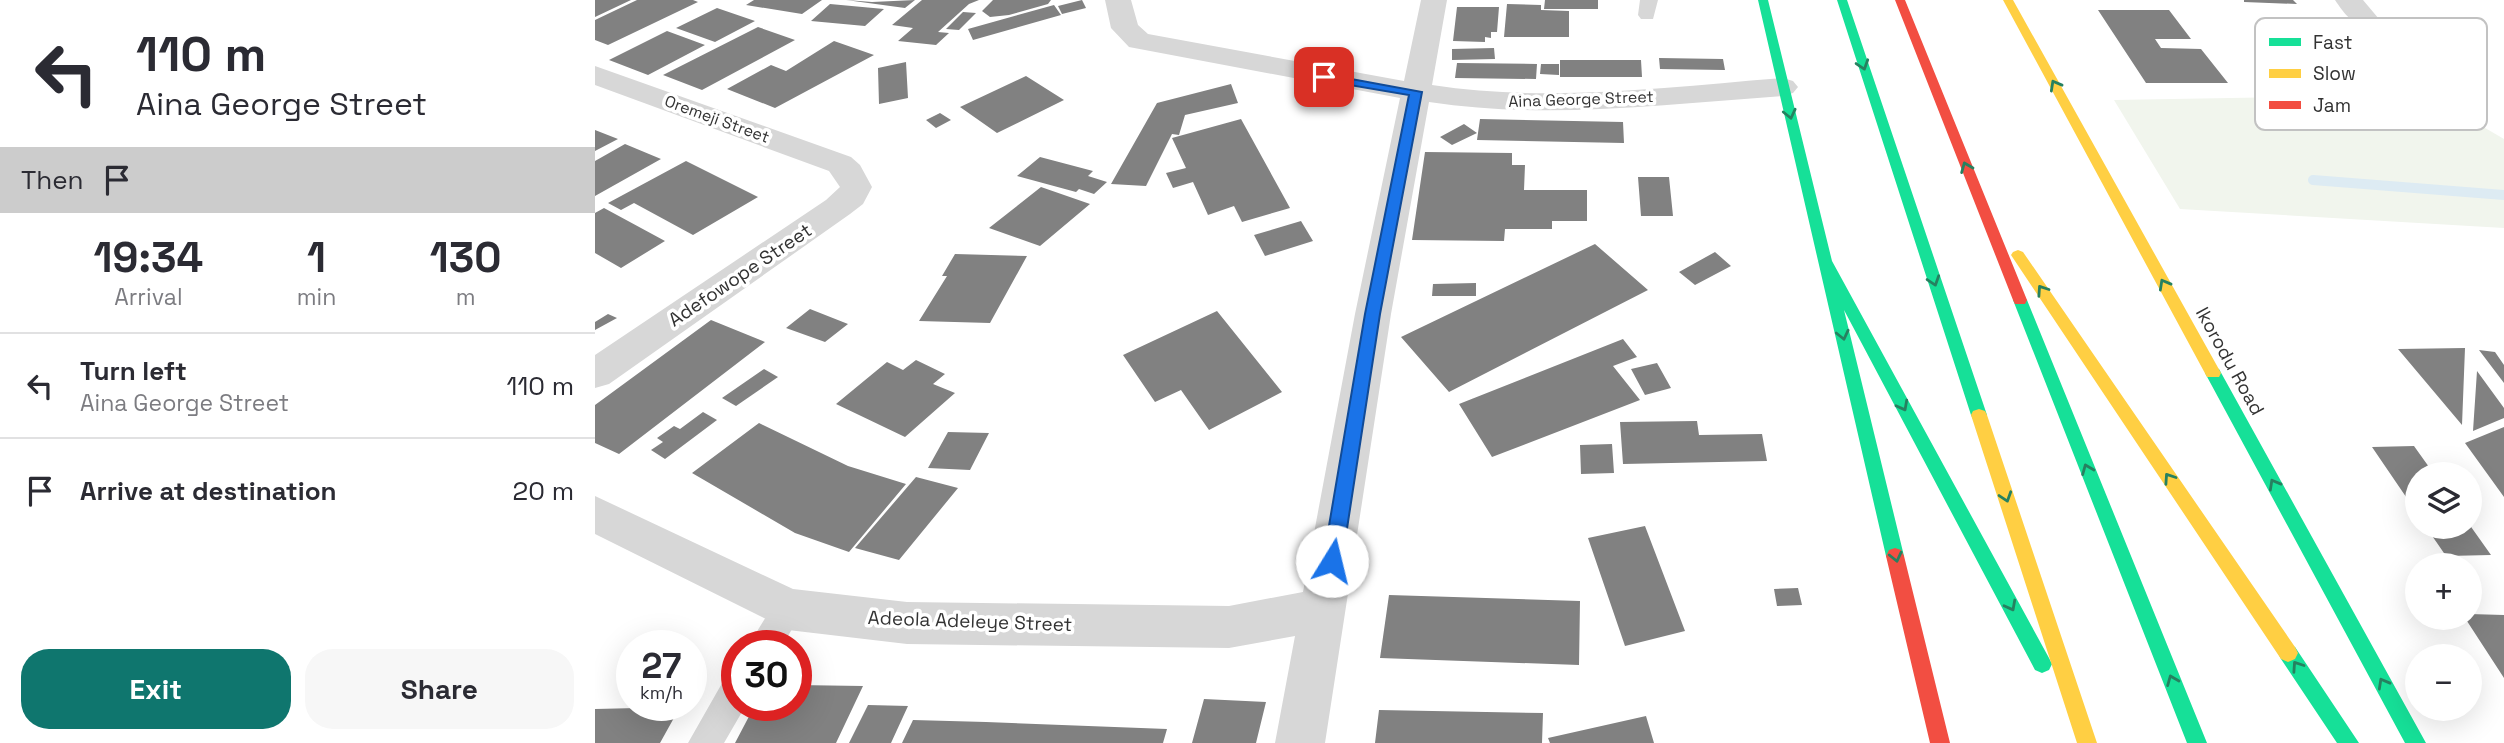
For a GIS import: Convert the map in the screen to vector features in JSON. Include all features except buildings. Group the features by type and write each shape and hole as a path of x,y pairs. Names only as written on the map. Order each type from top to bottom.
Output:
{"main road":[{"path":"1763,0 1940,743"},
{"path":"1842,0 2086,743"},
{"path":"1900,0 2197,743"},
{"name":"Ikorodu Road","path":"2008,0 2416,743"},
{"path":"1976,193 2349,743"},
{"path":"1824,259 2086,743"}],"street":[{"name":"Aina George Street","path":"1118,0 1125,28 1139,41 1416,92 1524,103 1783,87"},
{"path":"1300,743 1325,609 1373,314 1434,0"},
{"name":"Oremeji Street","path":"595,75 840,164"},
{"name":"Adefowope Street","path":"595,374 851,197 856,187 849,172 840,164"},
{"name":"Adeola Adeleye Street","path":"595,514 788,609 907,623 1229,627 1325,609"}],"lane":[{"path":"774,630 788,609"},
{"path":"705,743 721,716"}],"shaded area":[{"path":"2255,98 2255,130 2487,129 2504,139 2504,228 2180,209 2114,100"}],"waterway":[{"path":"2313,180 2504,195"}],"traffic: fast":[{"path":"1763,0 1895,556"},
{"path":"1842,0 1979,415"},
{"path":"1824,259 2042,664"},
{"path":"2020,300 2197,743"},
{"path":"2213,373 2416,743"},
{"path":"2288,653 2349,743"}],"traffic: slow":[{"path":"2008,0 2213,373"},
{"path":"2018,255 2288,653"},
{"path":"1979,415 2087,743"}],"traffic: jam":[{"path":"1900,0 2020,300"},
{"path":"1895,556 1940,743"}],"route":[{"path":"1324,77 1416,92 1373,314 1332,561"}]}
